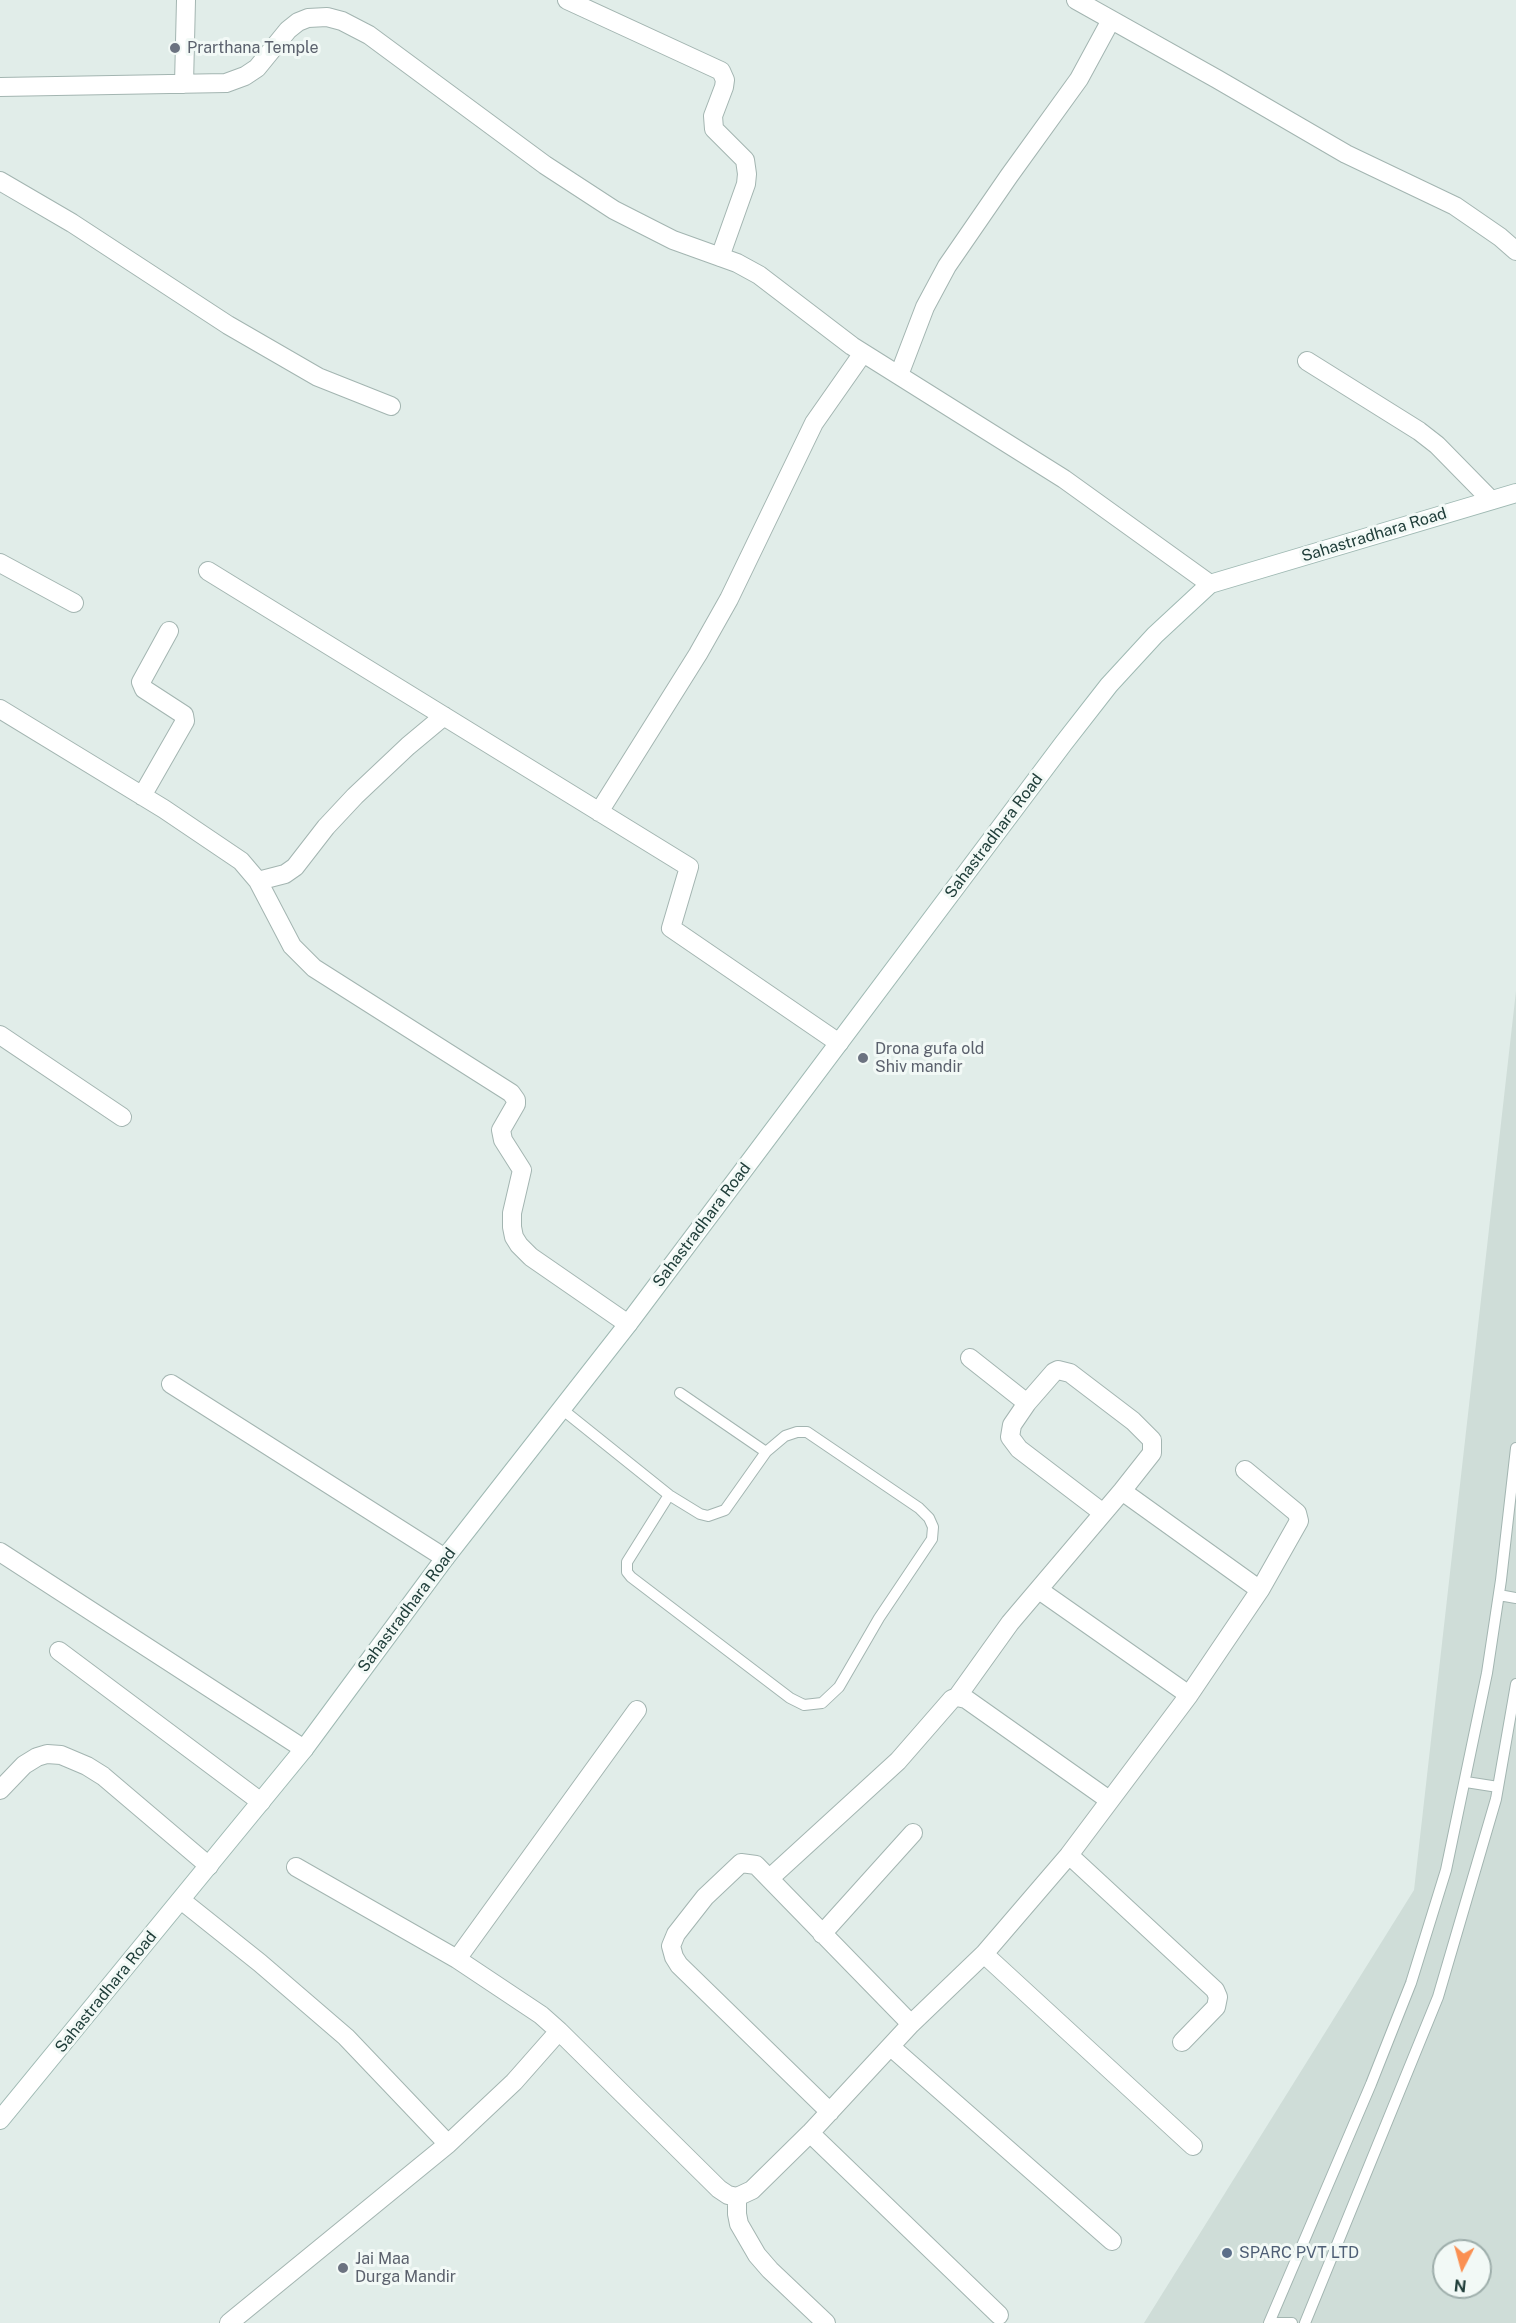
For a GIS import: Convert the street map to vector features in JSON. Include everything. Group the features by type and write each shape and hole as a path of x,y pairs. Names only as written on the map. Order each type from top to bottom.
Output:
{"street":[{"path":"184,84 186,0"},
{"path":"567,0 721,71 724,75 724,87 713,116 714,129 745,160 747,174 746,184 720,257"},
{"path":"1076,0 1346,154 1455,206 1516,251"},
{"path":"0,87 206,85 236,81 257,68 288,30 298,22 308,18 327,17 342,21 369,35 574,186 673,240 746,267 759,275 863,353 1064,479 1210,584"},
{"path":"899,375 925,307 947,266 1079,79 1111,20"},
{"path":"0,181 72,223 228,325 298,366 318,377 391,406"},
{"path":"599,812 693,663 729,599 814,423 863,353"},
{"path":"1307,362 1419,430 1491,500"},
{"name":"Sahastradhara Road","path":"0,2120 304,1749 445,1558 628,1324 1109,685 1155,635 1210,584 1516,493"},
{"path":"0,563 74,603"},
{"path":"208,571 689,867 672,928 839,1043"},
{"path":"142,796 185,721 184,715 144,689 141,682 169,631"},
{"path":"0,710 142,796 241,861 258,882 292,946 314,968 504,1087 515,1097 514,1108 501,1130 503,1140 522,1170 512,1214 514,1237 531,1257 628,1324"},
{"path":"258,882 285,874 295,867 326,827 355,796 444,716"},
{"path":"0,1035 122,1117"},
{"path":"970,1358 1027,1403"},
{"path":"770,1878 887,1772 952,1699 957,1697 1010,1623 1122,1491 1150,1456 1153,1449 1152,1440 1133,1421 1076,1377 1063,1370 1054,1372 1027,1403 1012,1425 1010,1437 1014,1443 1103,1513"},
{"path":"171,1384 445,1558"},
{"path":"296,1868 457,1959 541,2015 719,2189 737,2197 752,2190 810,2133 911,2024 984,1954 1069,1855 1189,1695 1260,1590 1298,1525 1297,1513 1245,1470"},
{"path":"1122,1491 1260,1590"},
{"path":"0,1552 304,1749"},
{"path":"1038,1590 1189,1695"},
{"path":"59,1651 261,1802"},
{"path":"957,1697 966,1699 1109,1800"},
{"path":"457,1959 637,1710"},
{"path":"0,1790 24,1765 37,1757 47,1754 61,1755 103,1776 209,1866"},
{"path":"822,1934 913,1833"},
{"path":"1069,1855 1215,1990 1218,1997 1216,2007 1182,2043"},
{"path":"830,2112 679,1965 671,1946 676,1934 705,1897 741,1863 756,1865 911,2024"},
{"path":"181,1900 260,1962 346,2037 448,2144"},
{"path":"984,1954 1193,2146"},
{"path":"229,2323 448,2144 507,2089 559,2031"},
{"path":"891,2047 1112,2241"},
{"path":"810,2133 999,2315"},
{"path":"737,2197 739,2224 757,2255 821,2321"}],"lane":[{"path":"680,1394 766,1452"},
{"path":"562,1410 669,1495 700,1514 708,1516 725,1510 766,1452 785,1436 807,1432 919,1508 929,1518 933,1527 932,1539 929,1547 879,1618 839,1687 822,1703 814,1705 796,1703 627,1572 627,1562 669,1495"},
{"path":"1269,2323 1371,2084 1411,1983 1446,1870 1487,1673 1499,1595 1516,1448"},
{"path":"1499,1595 1516,1598"},
{"path":"1305,2323 1438,1997 1498,1787 1516,1684"},
{"path":"1466,1782 1498,1787"},
{"path":"1269,2323 1276,2321 1292,2323"}],"shaded area":[{"path":"1516,991 1516,2323 1144,2323 1414,1890"}],"place":[{"name":"Prarthana Temple","path":"175,48"},
{"name":"Drona gufa old Shiv mandir","path":"863,1058"},
{"name":"SPARC PVT LTD","path":"1227,2253"},
{"name":"Jai Maa Durga Mandir","path":"343,2268"}]}
